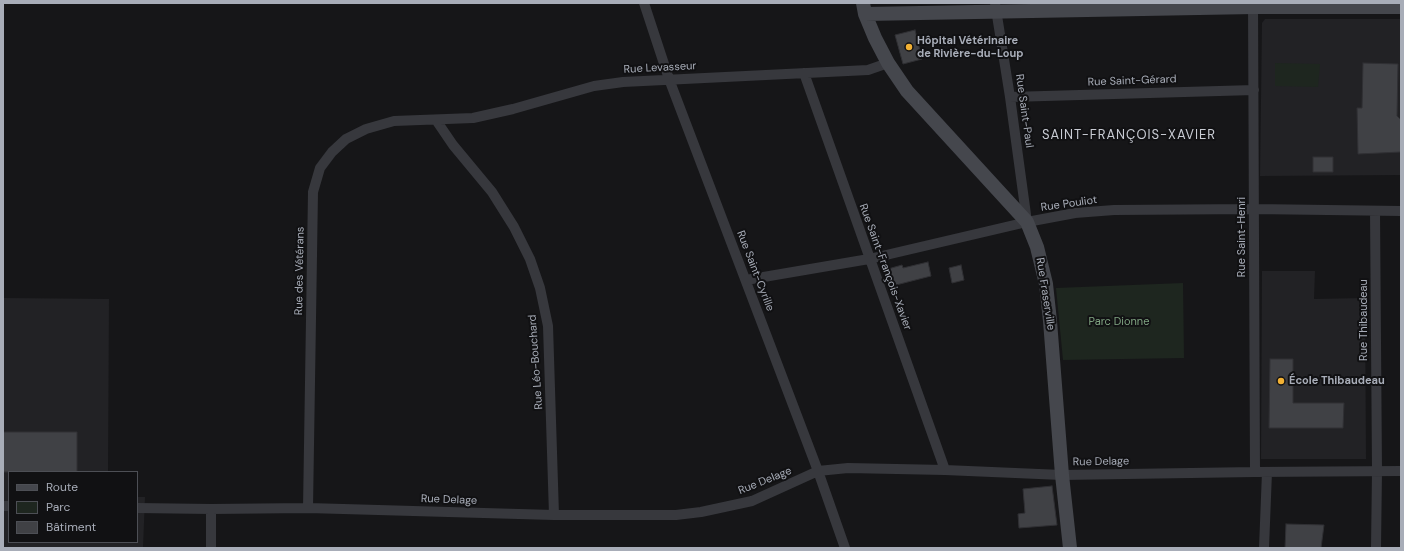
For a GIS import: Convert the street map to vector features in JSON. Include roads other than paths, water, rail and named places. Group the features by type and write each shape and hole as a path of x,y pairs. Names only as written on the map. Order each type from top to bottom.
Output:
{"main road":[{"path":"864,8 1253,5 1401,7"},
{"name":"Rue Fraserville","path":"864,8 875,38 888,63 907,91 1026,222 1037,247 1046,284 1051,323 1062,475 1070,548"}],"street":[{"name":"Rue Saint-Cyrille","path":"644,3 669,79 818,471 844,548"},
{"name":"Rue Saint-Henri","path":"1253,5 1255,472"},
{"name":"Rue Saint-Paul","path":"996,7 1010,97 1026,222"},
{"name":"Rue Levasseur","path":"436,120 473,118 513,110 594,86 623,82 868,70 888,63"},
{"name":"Rue Saint-François-Xavier","path":"804,73 945,470"},
{"name":"Rue Saint-Gérard","path":"1010,97 1254,90"},
{"name":"Rue des Vétérans","path":"308,508 313,192 320,168 332,152 346,139 366,129 394,121 436,120"},
{"name":"Rue Léo-Bouchard","path":"436,120 453,145 492,192 514,227 530,259 540,288 548,326 554,515"},
{"name":"Rue Pouliot","path":"746,280 869,259 1026,222 1075,213 1114,210 1254,209 1401,211"},
{"name":"Rue Thibaudeau","path":"1375,211 1377,471 1376,548"},
{"name":"Rue Delage","path":"138,508 308,508 554,515 676,516 752,501 818,471 848,468 1062,475 1401,471"},
{"path":"1264,548 1267,472"},
{"path":"211,509 211,548"}],"place":[{"name":"Hôpital Vétérinaire de Rivière-du-Loup","path":"909,47"},
{"name":"École Thibaudeau","path":"1281,381"}],"district":[{"name":"SAINT-FRANÇOIS-XAVIER","path":"1129,136"}],"park label":[{"name":"Parc Dionne","path":"1119,322"}]}
